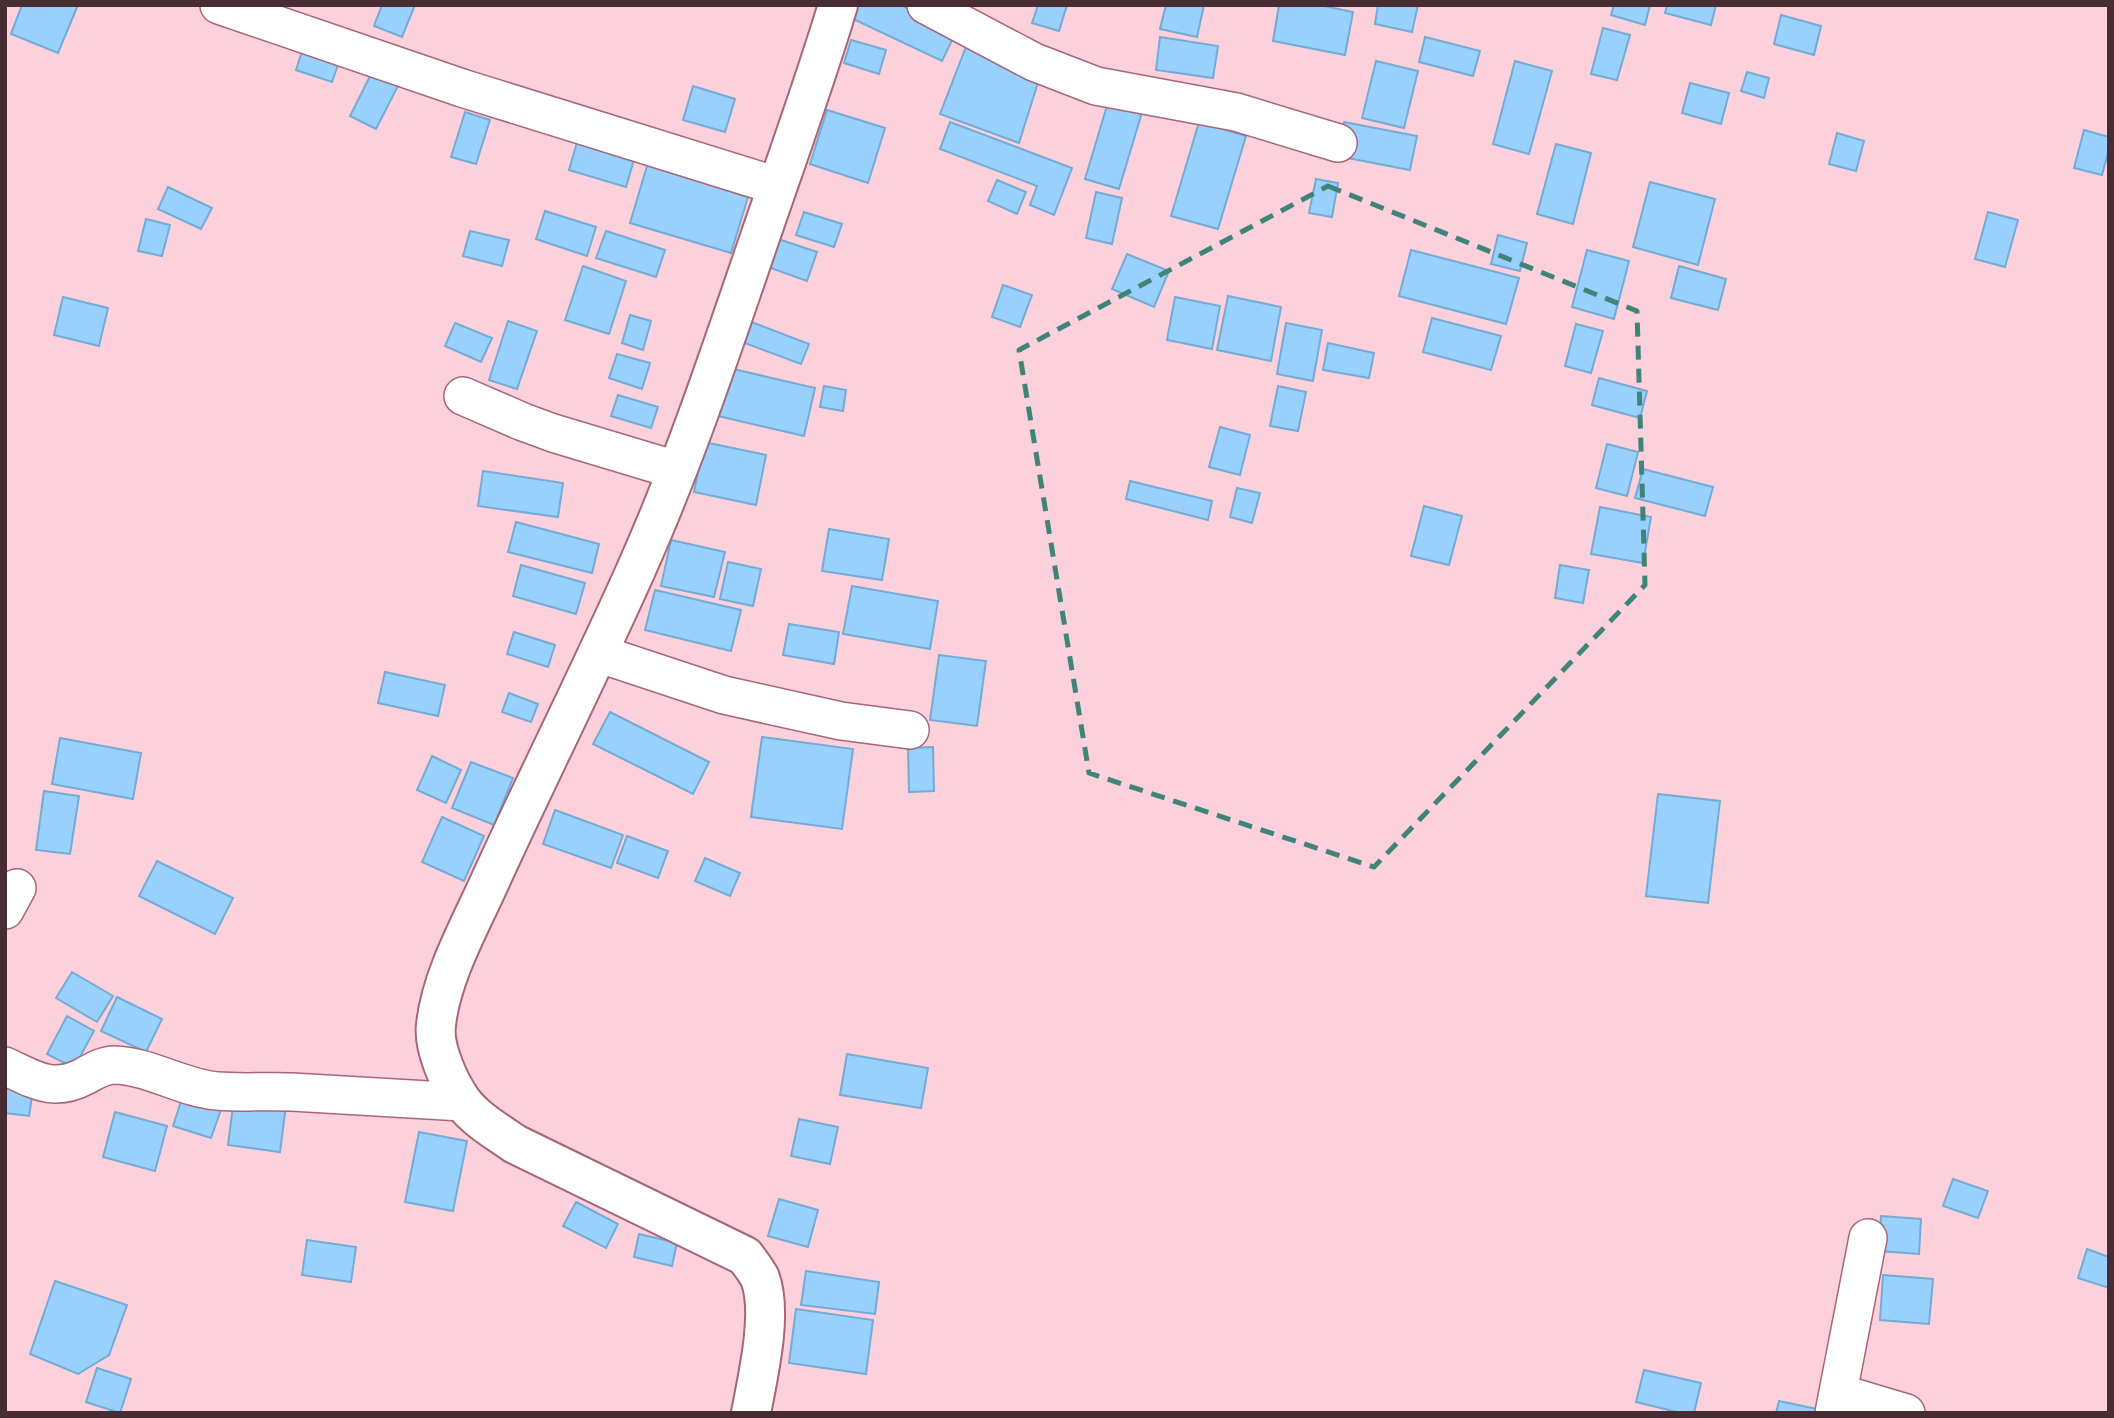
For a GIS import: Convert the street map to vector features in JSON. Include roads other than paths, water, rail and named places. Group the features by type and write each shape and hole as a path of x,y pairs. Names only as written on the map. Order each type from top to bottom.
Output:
{"street":[{"path":"219,5 462,89 778,186"},
{"path":"751,1413 764,1343 764,1293 759,1276 745,1256 515,1144 483,1121 462,1102 439,1056 435,1027 444,990 457,956 636,570 708,391 814,86 838,5"},
{"path":"926,5 1034,62 1096,86 1236,111 1338,143"},
{"path":"463,396 543,429 676,470"},
{"path":"597,653 724,695 841,721 910,730"},
{"path":"5,1066 45,1084 73,1082 112,1065 130,1067 201,1089 216,1091 290,1092 462,1102"},
{"path":"1868,1238 1837,1403 1906,1413"}]}
